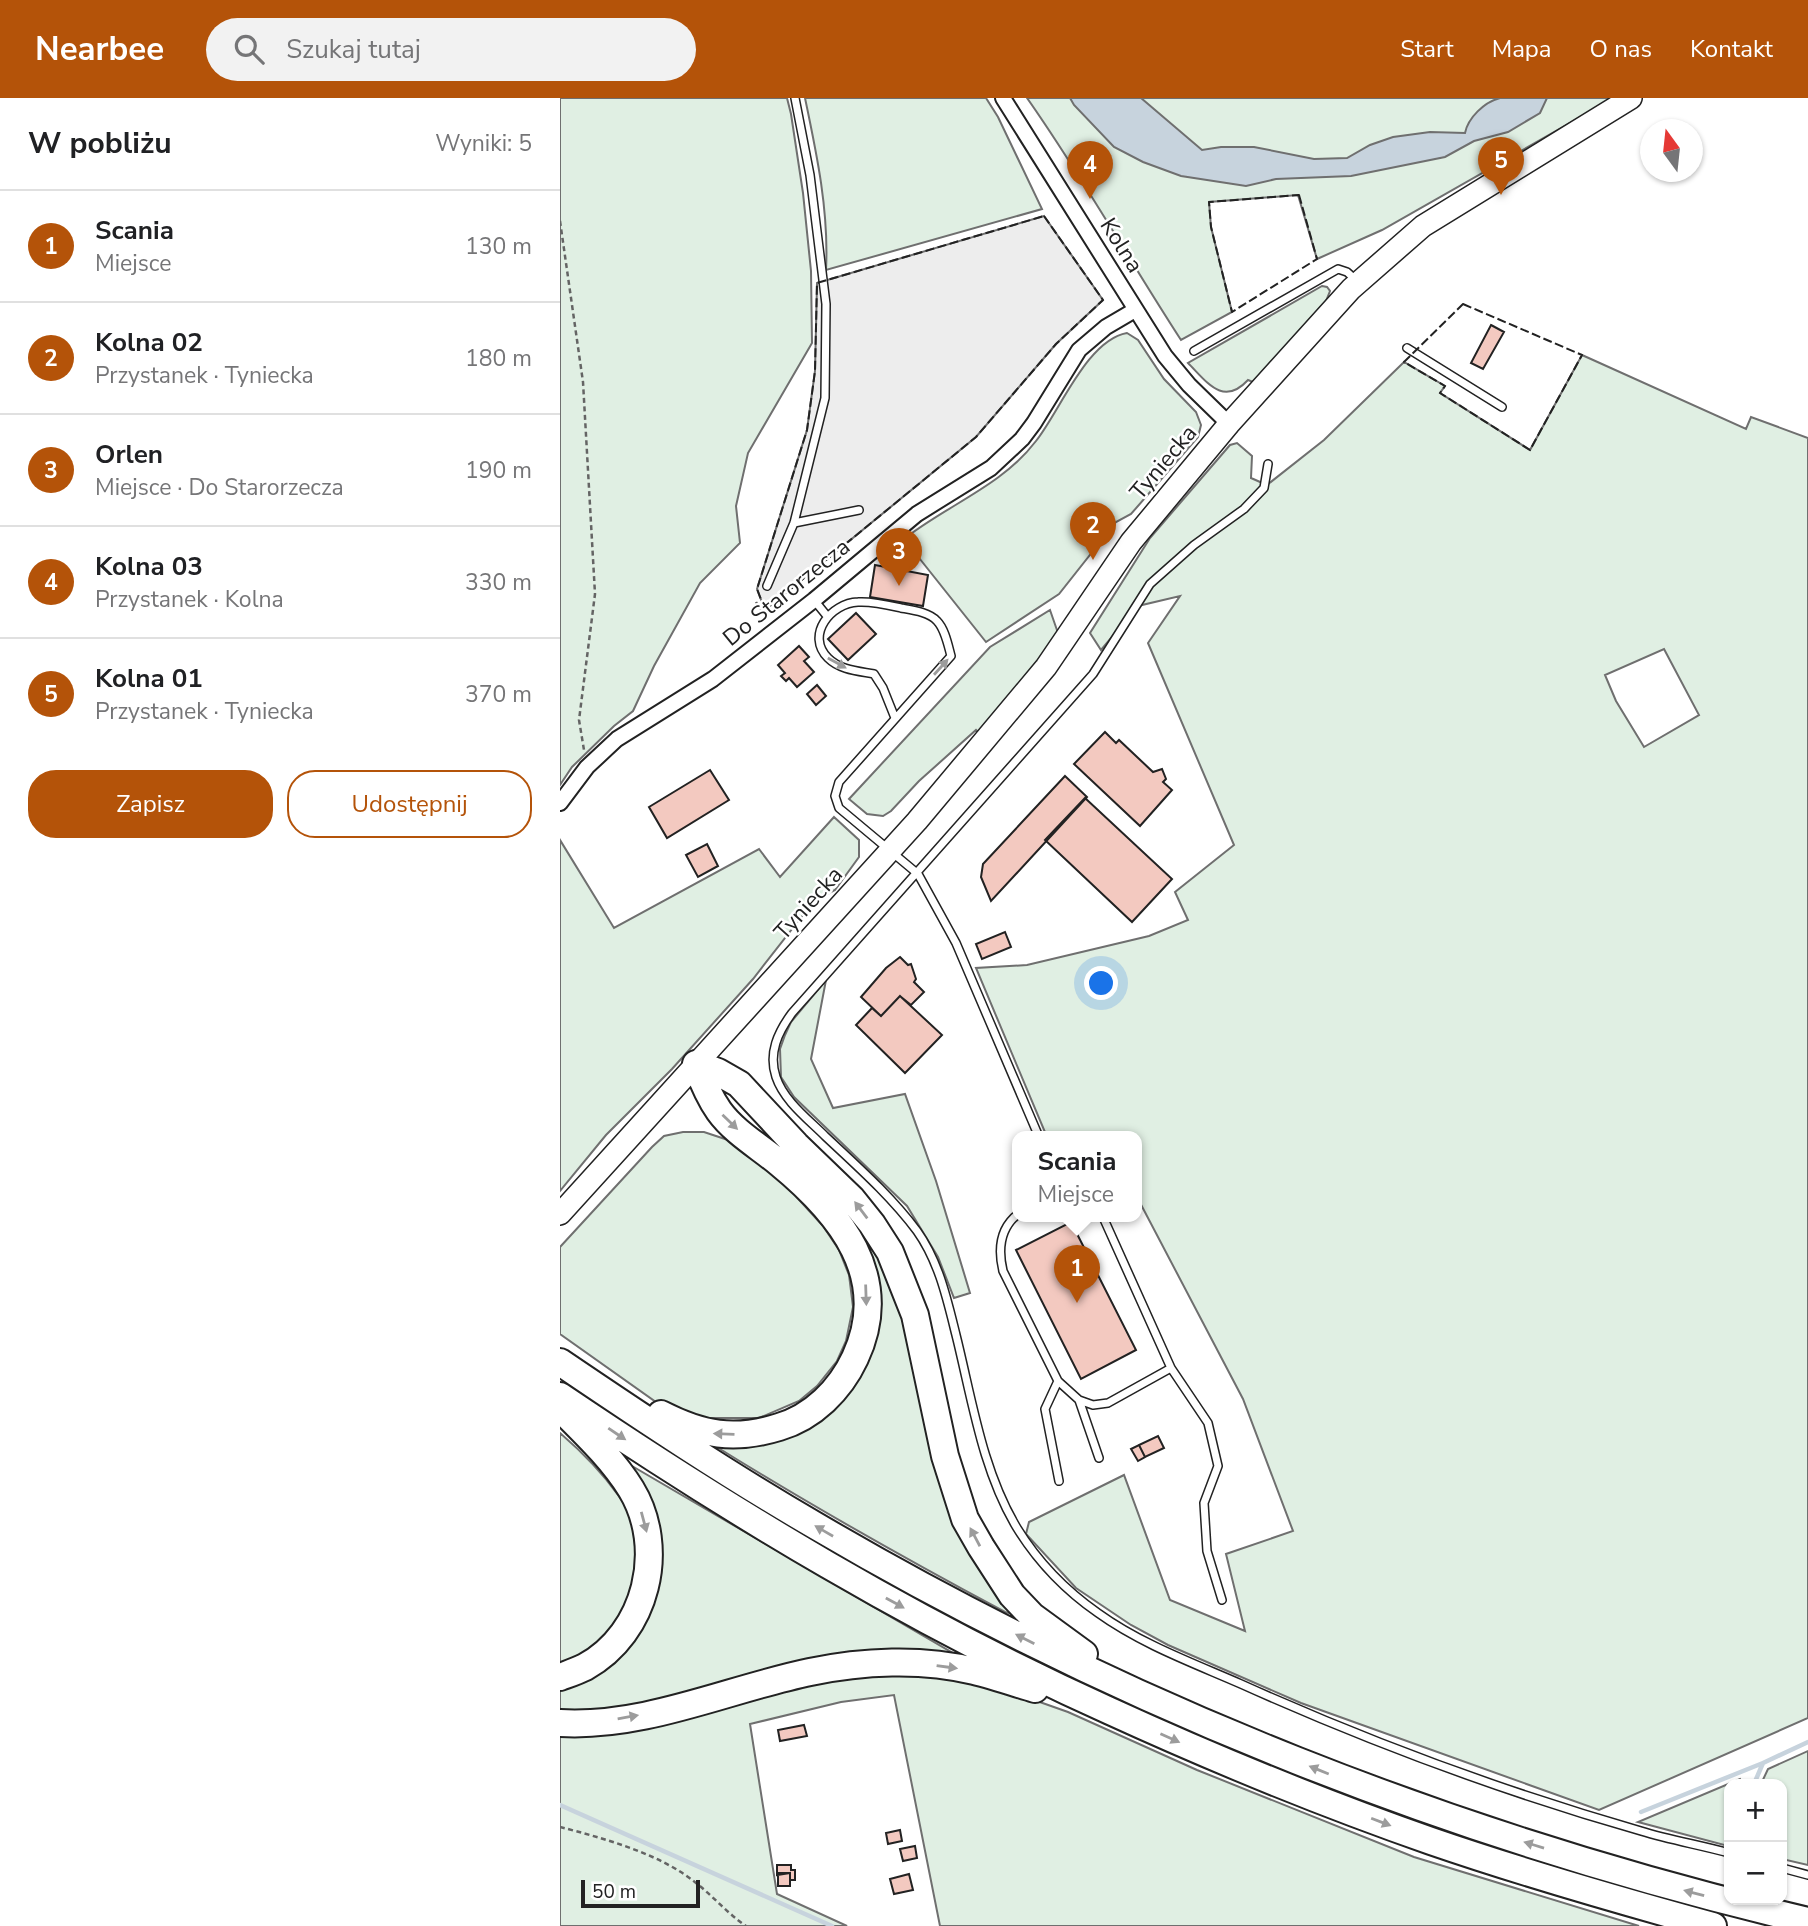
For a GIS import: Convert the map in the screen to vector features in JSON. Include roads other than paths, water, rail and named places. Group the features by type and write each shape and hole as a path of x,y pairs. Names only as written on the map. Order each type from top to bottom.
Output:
{"highway":[{"path":"560,1362 686,1427 707,1433 730,1435 770,1430 805,1416 826,1399 847,1375 859,1351 867,1319 867,1284 860,1260 848,1235 819,1199 719,1111 696,1064"},
{"path":"696,1064 740,1084 852,1199 890,1252 915,1315 955,1491 965,1519 1012,1595 1051,1631 1152,1700"},
{"path":"560,1362 713,1464 828,1534 980,1616 1152,1700 1289,1758 1437,1814 1650,1881 1808,1921"},
{"path":"560,1396 640,1450 800,1549 970,1643 1107,1710 1254,1773 1430,1841 1576,1888 1713,1926"},
{"path":"560,1408 612,1463 631,1490 643,1516 650,1546 648,1576 641,1600 619,1638 585,1667 560,1677"},
{"path":"560,1723 600,1722 639,1715 810,1672 895,1663 923,1663 972,1670 1107,1710"}],"street":[{"name":"Kolna","path":"1003,98 1135,310"},
{"name":"Tyniecka","path":"560,1214 891,850 1023,696 1046,667 1131,542 1229,424 1358,282 1423,226 1631,98"},
{"path":"1135,310 1176,370 1229,424"},
{"name":"Do Starorzecza","path":"560,803 587,767 617,739 713,679 917,514 991,468 1008,453 1034,422 1079,350 1106,327 1135,310"}],"lane":[{"path":"767,586 794,523 825,398 826,318 810,175 795,98"},
{"path":"1194,351 1338,270 1347,272 1358,282"},
{"path":"1407,348 1502,407"},
{"path":"1268,464 1265,488 1244,509 1194,545 1150,583 1093,674 792,1013 781,1028 774,1046 776,1078 794,1106 891,1200 918,1233 929,1252 946,1295 994,1480 1016,1526 1046,1568 1075,1595 1129,1633 1308,1714 1584,1814 1724,1852"},
{"path":"794,523 859,510"},
{"path":"814,600 827,616"},
{"path":"895,718 874,674 841,667 823,652 818,639 819,630 827,616 843,606 858,601 919,612 937,621 947,639 951,656 839,782 835,796 839,808 918,874 956,943 1036,1131"},
{"path":"1012,1221 1002,1234 999,1251 1003,1271 1058,1381 1079,1400 1093,1405 1108,1403 1171,1368"},
{"path":"1104,1222 1171,1368 1208,1423 1218,1466 1204,1503 1206,1551 1222,1600"},
{"path":"1058,1381 1045,1409 1059,1481"},
{"path":"1079,1400 1099,1458"},
{"path":"1787,1869 1808,1875"}],"waterway":[{"path":"1641,1812 1808,1742"},
{"path":"1756,1779 1763,1763"},
{"path":"560,1805 832,1926"}],"place":[{"name":"Kolna 01","path":"1501,195"},
{"name":"Kolna 03","path":"1090,199"},
{"name":"Kolna 02","path":"1093,560"},
{"name":"Orlen","path":"899,586"},
{"name":"Scania","path":"1077,1303"}]}
